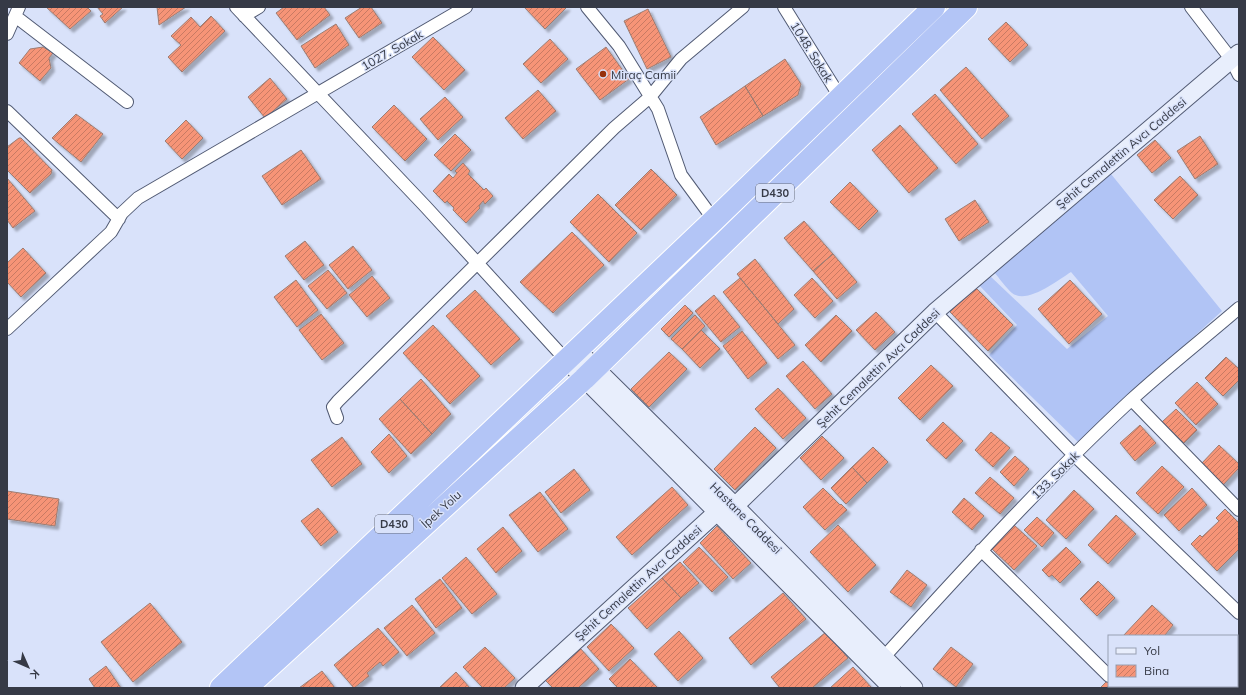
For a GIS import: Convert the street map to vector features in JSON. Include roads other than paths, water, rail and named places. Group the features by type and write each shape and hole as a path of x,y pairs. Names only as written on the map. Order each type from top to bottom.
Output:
{"highway":[{"name":"D430","path":"221,688 714,220 934,7"},
{"name":"D430","path":"589,373 966,7"},
{"name":"İpek Yolu","path":"257,684 589,373"}],"street":[{"path":"240,11 259,7"},
{"name":"1027. Sokak","path":"7,329 111,232 122,213 138,198 466,7"},
{"path":"587,7 619,46 658,109 681,175 714,220"},
{"path":"337,418 333,407 338,401 614,128 650,97 681,59 742,7"},
{"name":"1048. Sokak","path":"784,7 840,98"},
{"path":"1191,7 1235,56 1239,75"},
{"path":"240,11 478,262 572,355"},
{"path":"12,21 127,102"},
{"name":"Şehit Cemalettin Avcı Caddesi","path":"532,685 718,511 735,506 935,312 1235,56"},
{"path":"7,111 118,219"},
{"name":"133. Sokak","path":"884,657 981,550 1074,455 1132,400 1239,308"},
{"path":"935,312 1074,455 1239,613"},
{"name":"Hastane Caddesi","path":"572,355 718,511 892,688"},
{"name":"Hastane Caddesi","path":"589,373 735,506 914,688"},
{"path":"1132,400 1239,510"},
{"path":"981,550 1108,675"}],"place":[{"name":"Miraç Camii","path":"603,74"}]}
